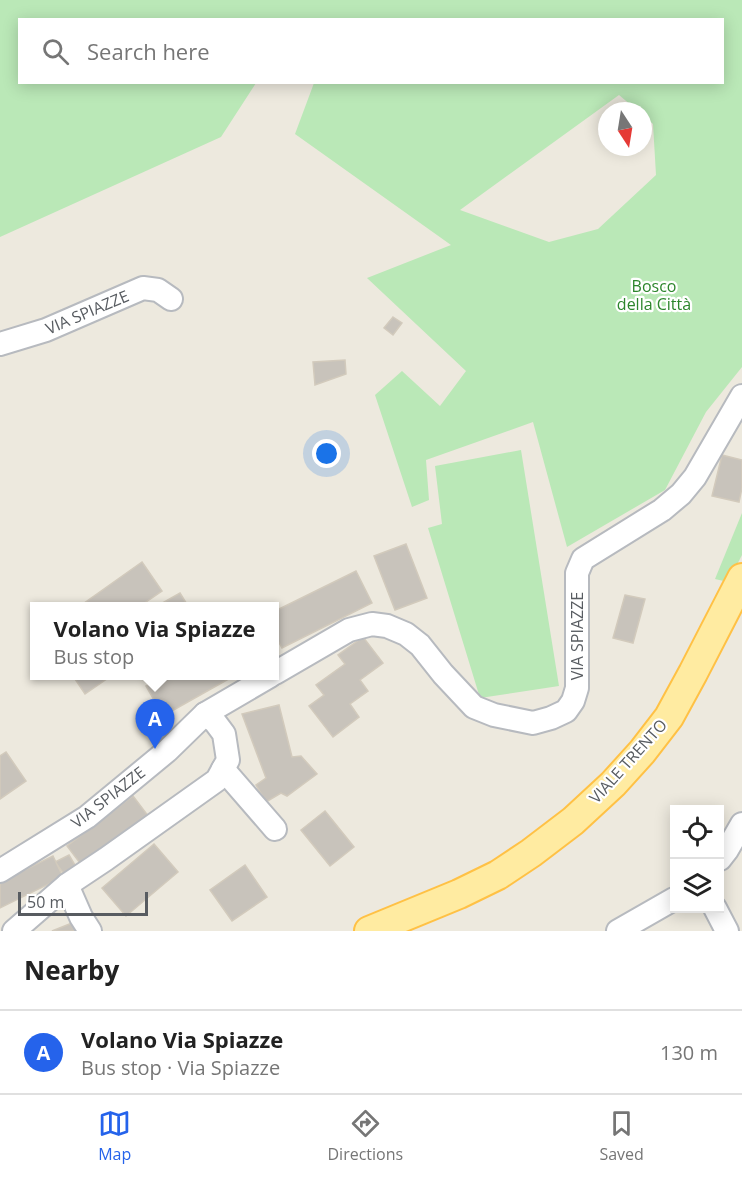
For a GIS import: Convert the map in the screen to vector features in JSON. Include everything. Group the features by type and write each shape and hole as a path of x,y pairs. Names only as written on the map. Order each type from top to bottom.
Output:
{"main road":[{"name":"VIALE TRENTO","path":"369,931 459,894 498,875 573,820 613,784 669,717 742,578"}],"street":[{"name":"VIA SPIAZZE","path":"0,344 46,330 143,288 158,290 171,300"},
{"name":"VIA SPIAZZE","path":"279,671 349,630 372,624 387,626 406,634 420,645 474,707 494,715 533,723 566,711 578,688 577,573 583,559 662,510 681,494 696,477 742,396"},
{"name":"VIA SPIAZZE","path":"0,872 87,817 167,751 205,714 262,680"},
{"path":"14,931 67,885 217,780 228,760 224,734 205,714"},
{"path":"223,769 275,829"},
{"path":"724,854 742,824"},
{"path":"67,885 90,931"},
{"path":"618,931 670,902"},
{"path":"717,913 727,931"}],"green space":[{"name":"Bosco della Città","path":"0,0 742,0 742,367 706,412 665,490 567,547 533,422 426,460 429,500 412,507 375,395 402,371 440,406 466,371 367,278 451,245 295,134 314,84 724,84 724,18 18,18 18,84 255,84 221,137 0,237"},
{"path":"521,450 559,686 480,698 428,528 442,524 435,466"},
{"path":"742,513 742,555 728,582 715,579"}],"building":[{"path":"393,317 402,323 393,335 384,328"},
{"path":"345,360 346,374 315,385 313,362"},
{"path":"722,455 742,460 742,488 739,502 712,496"},
{"path":"406,544 427,598 395,610 374,556"},
{"path":"142,562 162,591 146,602 86,602"},
{"path":"356,571 372,603 282,648 279,642 279,609"},
{"path":"180,593 186,602 164,602"},
{"path":"625,595 645,599 633,643 613,638"},
{"path":"363,637 383,663 360,680 368,691 350,704 359,717 333,737 309,706 324,695 316,685 345,664 338,655"},
{"path":"76,680 105,680 85,694"},
{"path":"157,680 227,680 163,716 146,686"},
{"path":"279,705 292,757 301,756 317,774 287,796 281,793 266,802 256,785 266,778 242,714"},
{"path":"6,752 26,781 0,799 0,756"},
{"path":"133,796 149,817 83,867 67,846"},
{"path":"325,811 354,847 330,866 301,830"},
{"path":"154,844 178,872 126,916 102,888"},
{"path":"69,855 75,865 64,874 55,862"},
{"path":"53,856 63,877 0,908 0,882"},
{"path":"245,865 267,897 232,921 210,890"},
{"path":"77,921 81,931 52,931"}],"place":[{"name":"Volano Via Spiazze","path":"155,749"}]}
